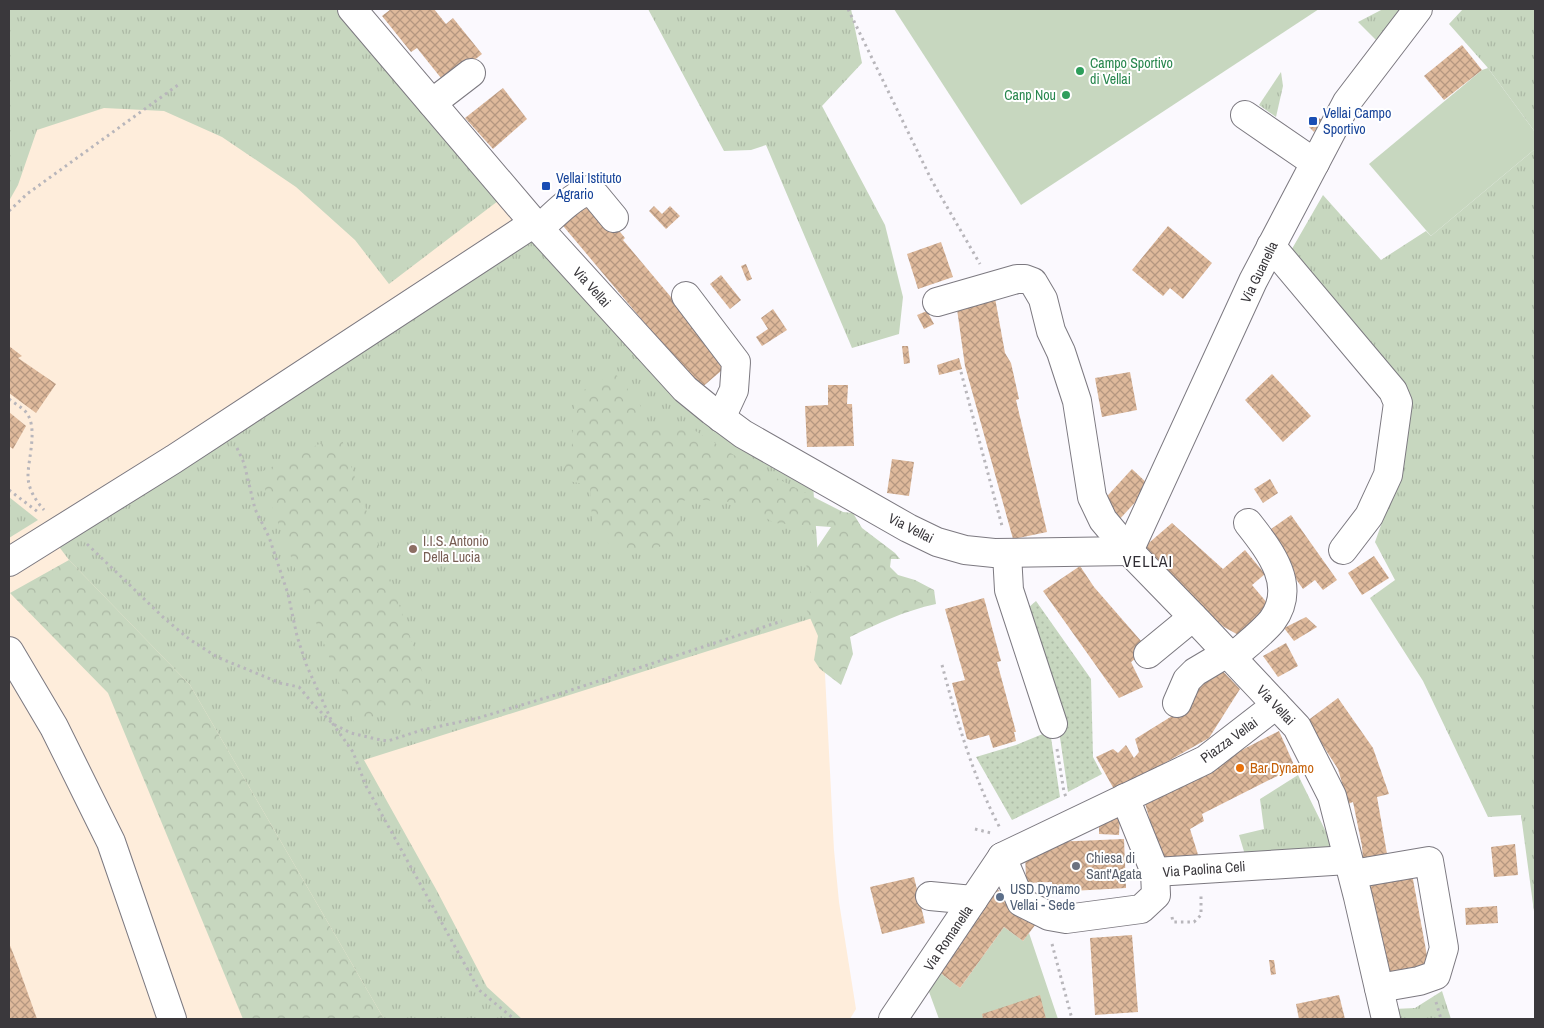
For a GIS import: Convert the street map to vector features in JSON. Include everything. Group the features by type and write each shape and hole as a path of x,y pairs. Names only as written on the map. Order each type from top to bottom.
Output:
{"street":[{"name":"Via Guanella","path":"1129,551 1253,282 1347,102 1418,9"},
{"name":"Via Vellai","path":"358,11 432,103 536,226 685,388 743,434 915,532 937,542 964,550 1007,554 1129,551 1297,727 1332,796 1386,1019"},
{"path":"432,103 471,73"},
{"path":"1245,115 1315,163"},
{"path":"9,562 536,226 582,193 589,190 614,218"},
{"path":"1271,246 1393,391 1398,403 1388,475 1369,516 1343,550"},
{"path":"937,302 992,286 1025,279 1033,282 1043,299 1051,331 1061,352 1077,401 1092,497 1103,520 1129,551"},
{"path":"686,296 736,362 734,390 721,418"},
{"path":"1177,702 1187,680 1195,672 1229,656 1272,620 1281,602 1283,584 1275,563 1248,523"},
{"path":"1007,554 1009,590 1054,724"},
{"path":"1148,654 1193,617"},
{"path":"9,651 54,728 111,842 172,1019"},
{"name":"Piazza Vellai","path":"1012,852 1206,760 1276,705"},
{"path":"1125,798 1155,872"},
{"name":"Via Romanella","path":"893,1019 973,900 1012,852"},
{"name":"Via Paolina Celi","path":"1012,852 1021,902 1049,916 1066,919 1141,909 1156,895 1155,872 1350,867 1429,861 1444,948 1436,975 1419,981 1379,988"},
{"path":"930,896 973,900"}],"path":[{"path":"848,9 876,62 892,101 932,181 992,286"},
{"path":"9,211 27,194 178,85"},
{"path":"961,372 1002,522 1007,554"},
{"path":"9,399 26,411 31,428 32,454 28,476 35,500 61,530"},
{"path":"225,425 244,463 255,509 269,537 288,594 297,636 306,664 333,724 351,733 388,741 422,730 478,718 782,622"},
{"path":"9,490 61,530 84,542 164,618 216,657 280,683 299,687 333,724 353,752 366,786 479,990 514,1019"},
{"path":"942,666 959,728 990,809 1004,836 1012,844 1012,852"},
{"path":"1054,724 1064,792 1078,820"},
{"path":"1173,922 1194,922 1201,915"},
{"path":"1049,916 1050,936 1072,1019"}],"shaded area":[{"name":"I.I.S. Antonio Della Lucia","path":"9,9 335,9 523,230 822,615 834,850 839,902 856,1009 850,1019 9,1019"}],"green space":[{"path":"9,9 336,9 498,201 389,284 355,240 296,187 222,137 164,111 104,108 37,130 18,185 9,201"},
{"path":"648,9 851,9 862,63 822,106 885,225 903,297 899,334 852,348 766,145 751,150 724,151"},
{"name":"Campo Sportivo di Vellai","path":"894,9 1319,9 1021,205"},
{"path":"1383,9 1412,9 1383,47 1358,22"},
{"path":"1463,9 1535,9 1535,132 1488,68 1449,24"},
{"path":"1488,68 1535,132 1535,149 1431,236 1369,164 1482,70"},
{"path":"1281,72 1283,86 1276,117 1259,105"},
{"path":"1535,149 1535,919 1521,815 1488,817 1423,681 1370,598 1395,580 1375,542 1400,472 1408,402 1289,254 1323,195 1381,260 1426,231 1431,236"},
{"path":"525,238 540,240 629,340 813,484 822,615 364,760 437,891 487,987 522,1019 384,1019 190,685 69,560 57,544"},
{"path":"614,373 625,383 631,397 640,405 640,417 631,419 647,432 675,425 686,425 745,462 843,512 853,513 862,528 900,559 891,559 890,567 898,575 915,580 934,590 936,604 902,614 850,637 853,654 841,685 820,669 814,660 818,636 804,604 812,589 806,564 831,527 774,523 731,502 689,499 677,503 681,531 654,551 627,552 602,540 592,520 590,485 568,481 565,467 572,444 575,395"},
{"path":"340,434 432,700 354,722 259,473"},
{"path":"9,497 38,520 9,538"},
{"path":"69,560 190,685 384,1019 243,1019 108,693 10,593"},
{"path":"1036,601 1091,679 1093,757 1102,774 1068,792 1058,724 1021,614"},
{"path":"1050,731 1060,797 1012,820 976,757 1016,745"},
{"path":"1298,775 1330,840 1330,848 1246,858 1239,835 1264,829 1260,799"},
{"path":"1004,927 1023,941 1029,933 1058,1019 939,1019 928,989 934,968 960,988"},
{"path":"1442,991 1451,1019 1396,1019 1394,1009 1415,1008"}],"building":[{"path":"391,9 434,9 446,24 453,18 482,54 445,83 417,48 411,52 382,16"},
{"path":"1462,45 1482,70 1444,100 1424,76"},
{"path":"503,88 527,119 493,149 465,118"},
{"path":"1316,116 1322,120 1314,132 1309,127"},
{"path":"590,195 625,238 623,240 728,365 700,389 559,221"},
{"path":"654,206 662,214 670,206 680,216 666,229 649,211"},
{"path":"1168,226 1212,263 1183,299 1170,288 1163,296 1132,270"},
{"path":"941,242 953,277 918,289 907,254"},
{"path":"746,264 752,279 747,281 741,266"},
{"path":"721,275 741,300 730,309 710,284"},
{"path":"995,298 1005,353 1011,363 1019,399 1016,400 1047,532 1013,539 965,366 957,309"},
{"path":"773,309 787,330 762,346 756,337 768,329 761,318"},
{"path":"927,311 934,324 924,329 917,315"},
{"path":"9,346 22,356 18,358 56,384 36,413 9,393"},
{"path":"902,346 908,346 910,363 904,364"},
{"path":"959,358 962,369 939,375 937,365"},
{"path":"1130,372 1137,410 1102,417 1095,378"},
{"path":"1272,374 1311,416 1283,442 1245,400"},
{"path":"828,385 848,385 847,404 852,404 854,446 807,447 805,406 828,405"},
{"path":"9,412 26,426 13,449 9,446"},
{"path":"892,459 914,462 909,496 887,493"},
{"path":"1132,469 1150,486 1118,521 1099,505"},
{"path":"1270,479 1278,493 1263,503 1254,489"},
{"path":"1291,515 1337,580 1323,590 1315,580 1303,589 1264,534"},
{"path":"1172,523 1223,569 1245,550 1265,574 1252,585 1273,610 1244,638 1224,627 1193,601 1143,548"},
{"path":"1374,556 1389,578 1362,595 1348,573"},
{"path":"1080,566 1094,587 1148,649 1131,662 1143,687 1119,698 1043,591"},
{"path":"984,598 1001,661 997,662 1016,732 1014,732 1016,741 993,748 989,735 971,740 967,739 952,683 965,680 945,609"},
{"path":"1306,617 1317,627 1294,641 1284,628"},
{"path":"1286,643 1298,666 1278,677 1263,656"},
{"path":"1215,663 1240,689 1209,738 1115,791 1096,757 1113,749 1118,753 1126,745 1134,758 1139,752 1135,739 1185,708"},
{"path":"1338,698 1373,748 1389,794 1377,797 1387,854 1363,860 1353,802 1348,804 1338,769 1307,721"},
{"path":"1279,731 1295,767 1202,814 1204,821 1190,829 1200,861 1166,862 1159,852 1144,800"},
{"path":"1099,816 1120,816 1119,835 1099,834"},
{"name":"Chiesa di Sant'Agata","path":"1124,839 1126,888 1053,892 1052,882 1026,883 1025,849 1052,842"},
{"path":"1515,844 1518,875 1494,877 1491,847"},
{"path":"1412,874 1430,972 1385,979 1366,881"},
{"path":"914,877 925,923 882,934 870,887"},
{"path":"993,886 1039,920 1023,941 1004,927 960,988 934,968"},
{"path":"1497,906 1498,923 1466,925 1465,908"},
{"path":"1132,935 1138,1012 1095,1015 1090,938"},
{"path":"9,943 17,963 37,1019 9,1019"},
{"path":"1269,960 1274,960 1276,974 1271,975"},
{"path":"1040,995 1046,1019 983,1019 982,1014"},
{"path":"1339,995 1345,1019 1299,1019 1296,1004"}],"place":[{"name":"Campo Sportivo di Vellai","path":"1080,71"},
{"name":"Canp Nou","path":"1066,95"},
{"name":"Vellai Campo Sportivo","path":"1313,121"},
{"name":"Vellai Istituto Agrario","path":"546,186"},
{"name":"I.I.S. Antonio Della Lucia","path":"413,549"},
{"name":"Bar Dynamo","path":"1240,768"},
{"name":"Chiesa di Sant'Agata","path":"1076,866"},
{"name":"USD Dynamo Vellai - Sede","path":"1000,897"}],"district":[{"name":"VELLAI","path":"1148,561"}]}
